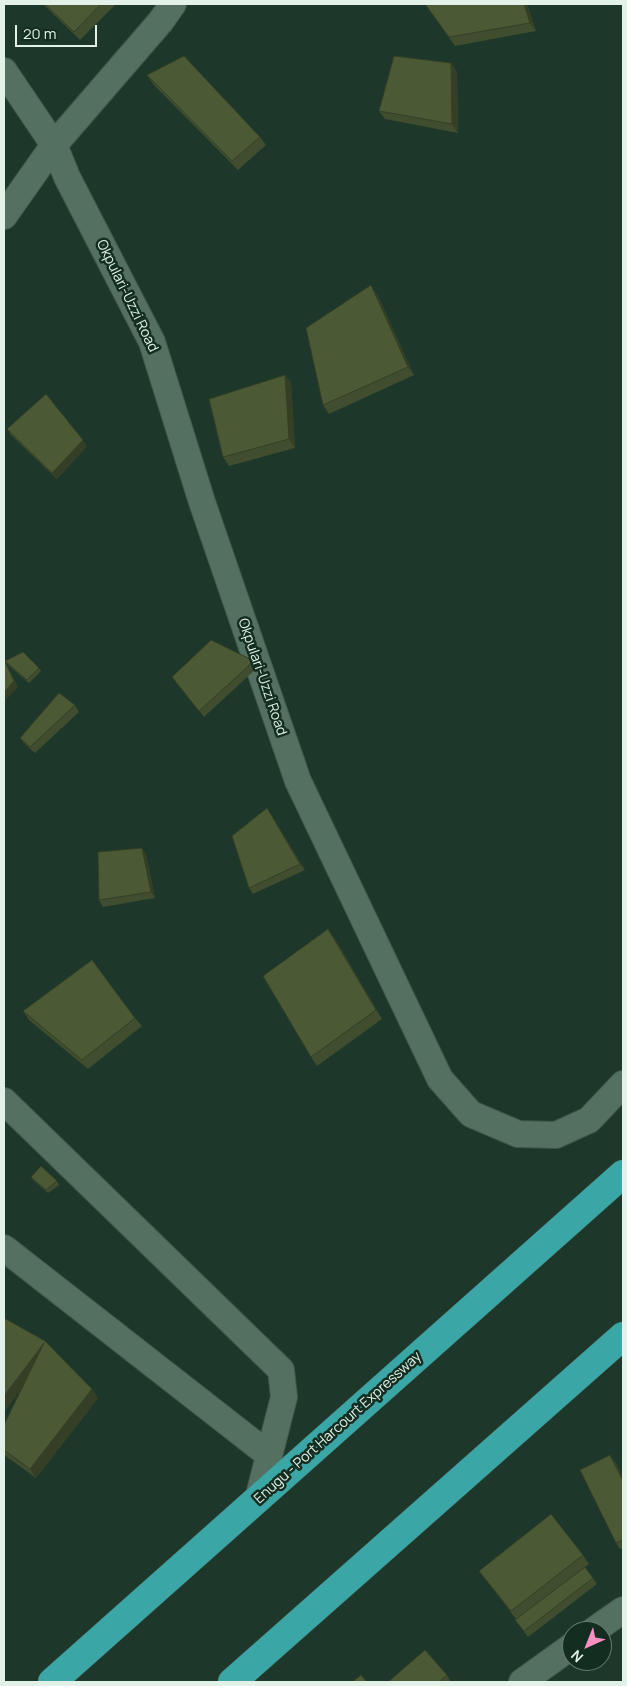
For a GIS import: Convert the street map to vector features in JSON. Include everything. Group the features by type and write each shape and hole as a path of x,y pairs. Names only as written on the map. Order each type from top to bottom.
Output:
{"highway":[{"name":"Enugu - Port Harcourt Expressway","path":"52,1682 623,1174"},
{"path":"232,1682 623,1336"}],"street":[{"path":"4,216 54,145 161,21 172,4"},
{"name":"Okpulari-Uzzi Road","path":"4,71 54,145 66,178 152,342 202,502 298,781 440,1079 471,1114 518,1134 556,1135 589,1120 623,1084"},
{"path":"4,1101 281,1370 284,1397 258,1499"},
{"path":"4,1248 269,1455"},
{"path":"607,1621 623,1610"},
{"path":"522,1682 562,1653"}],"building":[{"path":"45,4 101,4 74,32"},
{"path":"425,4 524,4 530,23 449,37"},
{"path":"184,56 260,137 232,161 147,75"},
{"path":"394,56 451,63 452,124 379,111"},
{"path":"371,285 408,367 323,405 306,328"},
{"path":"285,375 289,439 223,457 209,399"},
{"path":"46,394 83,440 52,473 7,429"},
{"path":"211,640 254,661 199,711 172,677"},
{"path":"23,652 39,668 27,680 5,661"},
{"path":"4,660 14,681 4,692"},
{"path":"59,693 75,705 30,747 20,738"},
{"path":"267,808 300,864 249,888 232,836"},
{"path":"142,848 151,892 99,900 98,852"},
{"path":"328,929 376,1010 311,1057 263,976"},
{"path":"92,960 135,1018 82,1060 23,1011"},
{"path":"41,1166 57,1181 46,1190 31,1177"},
{"path":"4,1318 45,1341 92,1389 30,1469 4,1450 4,1425 44,1343 4,1396"},
{"path":"610,1455 623,1481 623,1540 616,1543 580,1470"},
{"path":"551,1514 583,1555 511,1611 479,1571"},
{"path":"585,1567 593,1578 524,1631 515,1620"},
{"path":"425,1650 447,1675 439,1682 388,1682"},
{"path":"361,1675 367,1682 352,1682"}]}
